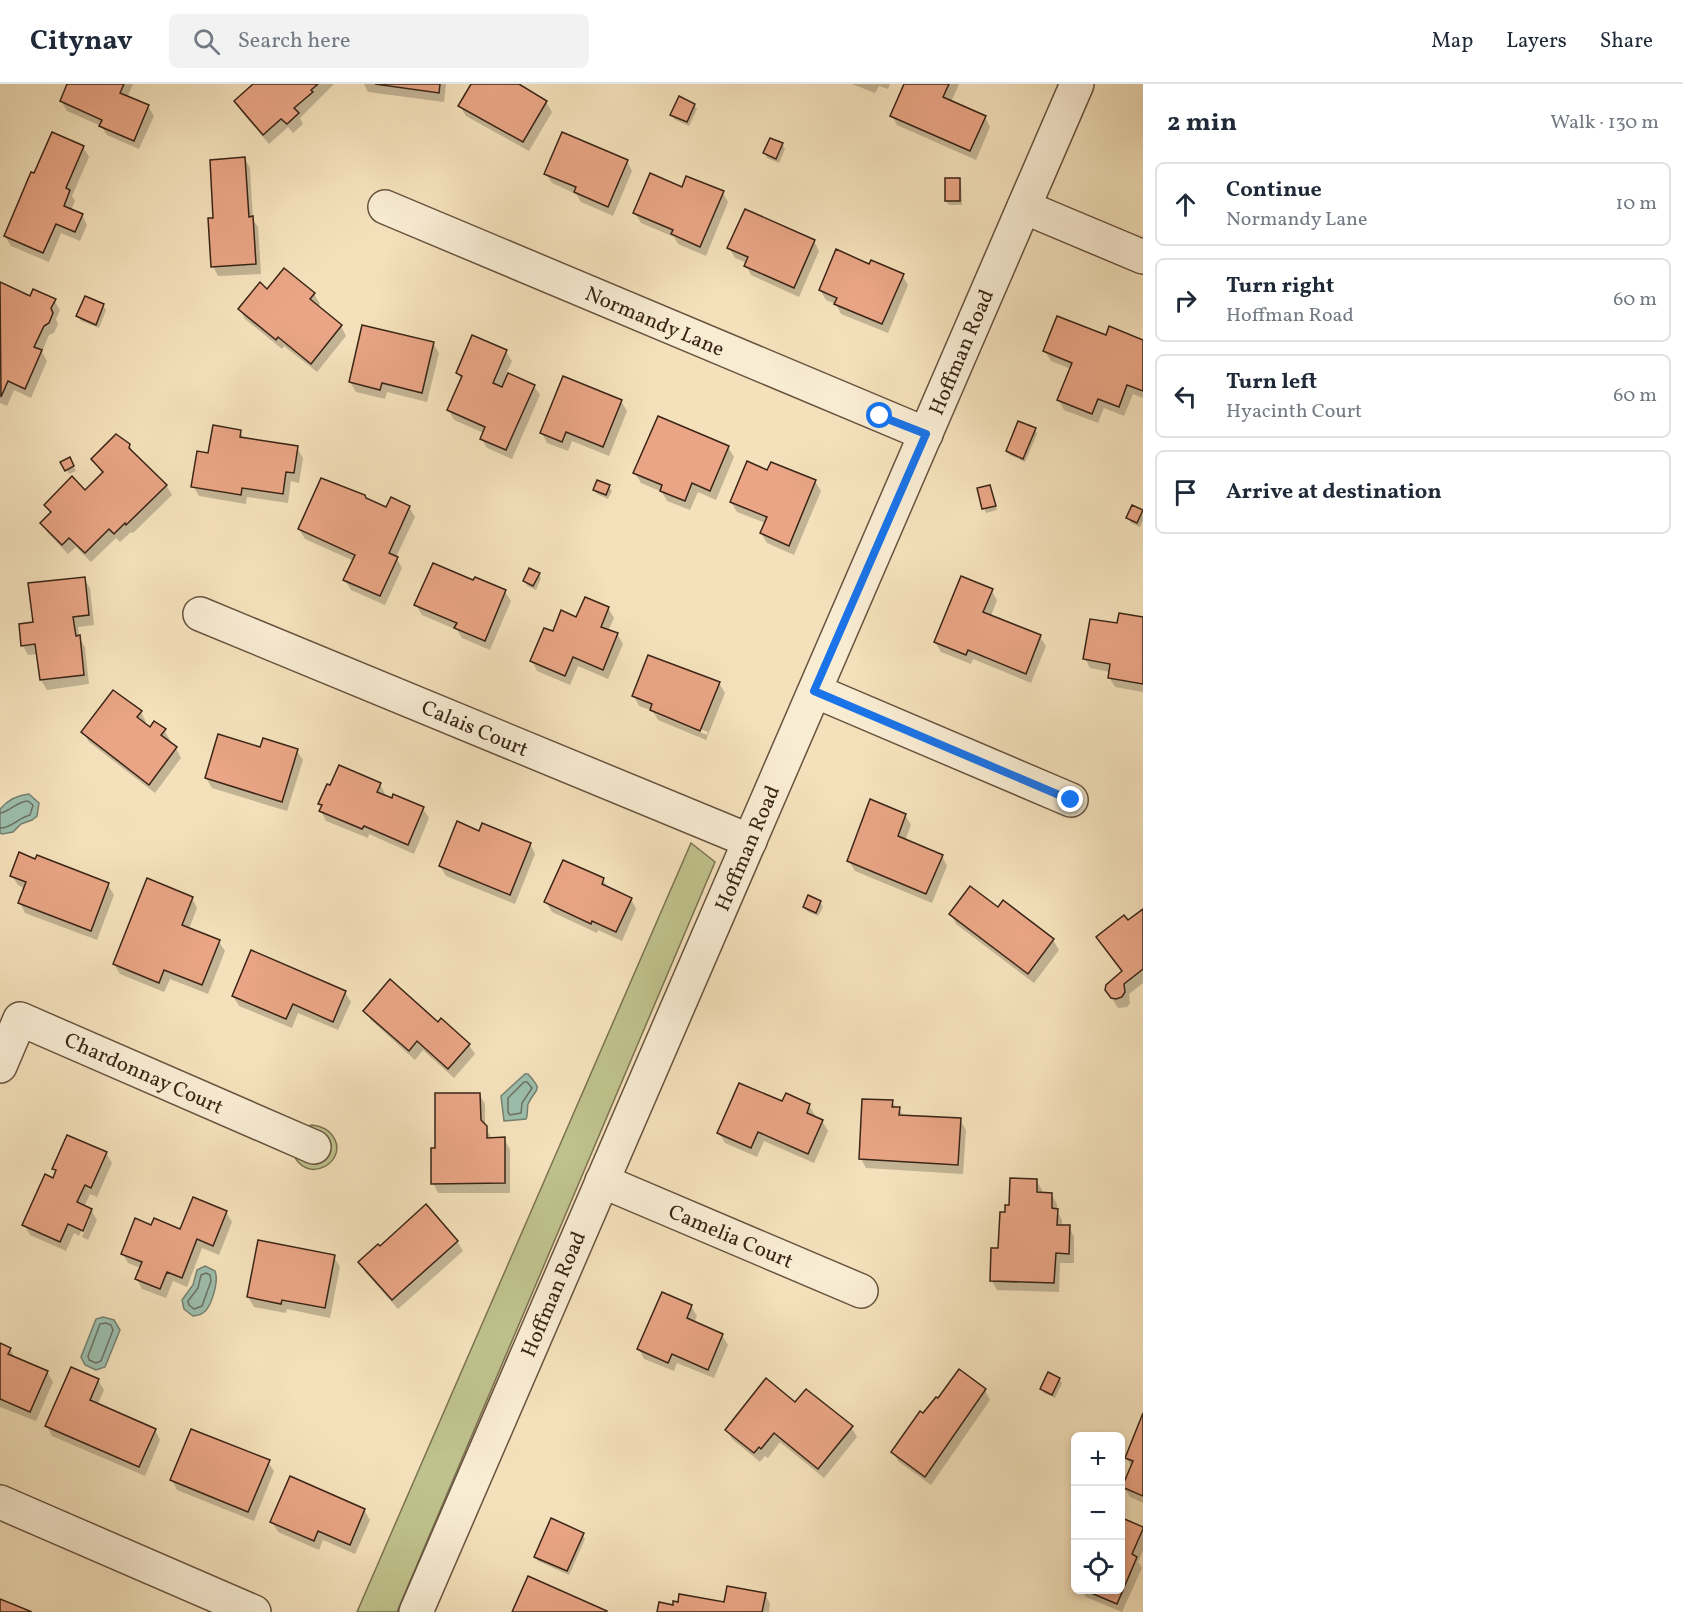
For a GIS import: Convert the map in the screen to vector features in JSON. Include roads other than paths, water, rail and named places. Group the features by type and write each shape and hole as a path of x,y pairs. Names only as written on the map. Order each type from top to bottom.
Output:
{"street":[{"name":"Hoffman Road","path":"416,1612 1077,84"},
{"name":"Normandy Lane","path":"385,207 926,434"},
{"path":"1024,207 1143,257"},
{"name":"Calais Court","path":"200,614 750,841"},
{"path":"814,691 1071,800"},
{"name":"Chardonnay Court","path":"0,1066 20,1019 314,1147"},
{"name":"Camelia Court","path":"603,1181 861,1291"},
{"path":"0,1502 254,1612"}],"water":[{"path":"29,794 39,803 37,816 21,824 13,832 0,833 0,809 13,798"},
{"path":"525,1074 528,1074 537,1087 528,1104 526,1119 504,1121 501,1096"},
{"path":"205,1266 215,1271 214,1293 206,1310 200,1315 193,1316 184,1309 182,1300 193,1285 197,1270"},
{"path":"103,1317 114,1320 120,1330 105,1367 96,1370 85,1365 81,1357 96,1319"}]}
